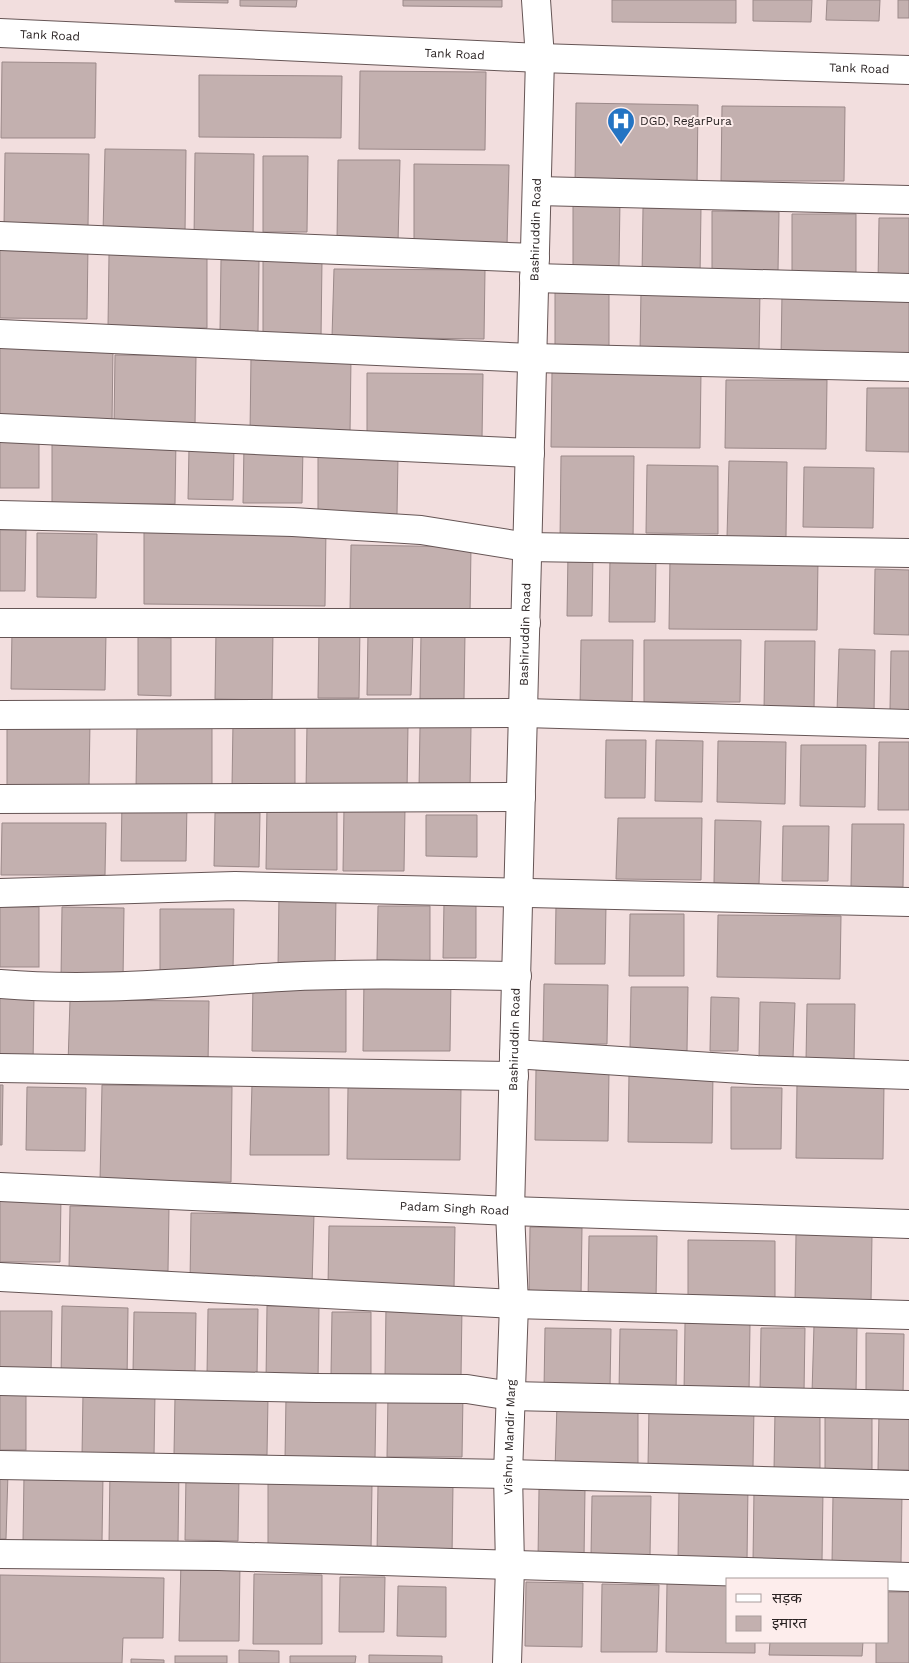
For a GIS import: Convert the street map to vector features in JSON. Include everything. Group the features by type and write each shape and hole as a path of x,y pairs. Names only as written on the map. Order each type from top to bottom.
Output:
{"street":[{"name":"Bashiruddin Road","path":"510,1211 540,58 536,0"},
{"name":"Tank Road","path":"0,33 540,58 909,70"},
{"path":"536,191 909,200"},
{"path":"0,236 909,288"},
{"path":"0,334 532,358 909,367"},
{"path":"0,428 530,453"},
{"path":"0,515 292,522 421,530 527,546 909,552"},
{"path":"0,623 526,623"},
{"path":"0,715 524,712 909,724"},
{"path":"0,799 521,797"},
{"path":"0,892 235,886 909,902"},
{"path":"0,984 32,987 114,987 367,974 517,976"},
{"path":"0,1068 514,1065 909,1075"},
{"name":"Padam Singh Road","path":"0,1187 510,1211 909,1224"},
{"name":"Vishnu Mandir Marg","path":"507,1663 510,1566 508,1474 514,1304 510,1211"},
{"path":"0,1277 514,1304 909,1315"},
{"path":"0,1382 467,1389 511,1396 909,1405"},
{"path":"0,1465 508,1474 909,1485"},
{"path":"0,1554 218,1556 909,1577"}],"building":[{"path":"175,0 228,0 228,3 175,2"},
{"path":"240,0 297,0 296,7 240,6"},
{"path":"403,0 502,0 502,7 403,6"},
{"path":"612,0 736,0 736,23 612,22"},
{"path":"753,0 812,0 811,22 753,21"},
{"path":"827,0 880,0 879,21 826,20"},
{"path":"898,0 909,0 909,18 898,18"},
{"path":"2,62 96,63 95,138 1,138"},
{"path":"360,71 486,72 485,150 359,149"},
{"path":"199,75 342,76 341,138 199,137"},
{"path":"576,103 698,105 697,187 575,186"},
{"path":"722,106 845,107 844,181 721,181"},
{"path":"105,149 186,150 185,234 103,233"},
{"path":"5,153 89,154 88,227 4,226"},
{"path":"195,153 254,154 253,240 194,239"},
{"path":"263,156 308,156 307,232 263,232"},
{"path":"338,160 400,160 398,243 337,242"},
{"path":"414,164 509,165 507,246 414,245"},
{"path":"573,200 620,200 619,268 573,267"},
{"path":"643,208 701,208 700,277 642,277"},
{"path":"712,211 779,212 778,272 712,271"},
{"path":"792,214 856,214 856,279 792,278"},
{"path":"879,218 909,218 909,282 878,282"},
{"path":"0,245 88,246 87,319 0,318"},
{"path":"109,254 207,255 207,328 108,327"},
{"path":"221,260 259,260 258,332 220,332"},
{"path":"263,260 322,260 321,338 263,337"},
{"path":"334,269 485,270 484,339 332,337"},
{"path":"555,289 609,290 609,353 555,352"},
{"path":"641,290 760,291 759,354 640,353"},
{"path":"782,293 909,295 909,359 781,357"},
{"path":"0,348 113,349 112,423 0,422"},
{"path":"115,355 196,356 195,426 114,425"},
{"path":"251,357 351,358 350,434 250,433"},
{"path":"552,371 701,372 700,448 551,447"},
{"path":"367,373 483,374 482,439 367,438"},
{"path":"726,380 827,380 826,449 725,448"},
{"path":"867,388 909,388 909,452 866,451"},
{"path":"0,432 39,432 39,488 0,488"},
{"path":"52,438 176,439 175,504 52,503"},
{"path":"244,445 303,446 302,503 243,503"},
{"path":"189,447 234,448 233,500 188,499"},
{"path":"318,455 398,456 397,515 318,514"},
{"path":"561,456 634,456 633,542 560,541"},
{"path":"729,461 787,462 786,537 727,537"},
{"path":"647,465 718,466 718,534 646,533"},
{"path":"804,467 874,468 873,528 803,527"},
{"path":"144,527 326,528 325,606 144,604"},
{"path":"0,530 26,530 25,591 0,591"},
{"path":"37,533 97,534 96,598 37,597"},
{"path":"351,545 471,547 470,614 350,613"},
{"path":"568,553 593,553 592,616 567,616"},
{"path":"610,557 656,557 655,622 609,622"},
{"path":"670,558 818,559 817,630 669,629"},
{"path":"875,569 909,570 909,635 874,634"},
{"path":"319,626 360,627 359,698 318,698"},
{"path":"216,630 273,631 272,700 215,699"},
{"path":"12,631 106,633 105,690 11,689"},
{"path":"368,631 413,631 411,695 367,695"},
{"path":"421,634 465,634 464,699 420,699"},
{"path":"138,637 171,638 171,696 138,695"},
{"path":"581,640 633,640 632,708 580,707"},
{"path":"644,640 741,640 740,702 644,702"},
{"path":"765,641 815,641 814,710 764,710"},
{"path":"839,649 875,650 874,713 837,712"},
{"path":"891,651 909,651 909,711 890,710"},
{"path":"7,721 90,722 89,787 7,786"},
{"path":"233,723 295,723 295,787 232,786"},
{"path":"307,723 408,725 407,792 306,792"},
{"path":"137,724 212,724 212,790 136,789"},
{"path":"420,727 471,727 470,789 419,788"},
{"path":"606,740 646,740 645,798 605,798"},
{"path":"656,740 703,741 702,802 655,801"},
{"path":"718,741 786,742 785,804 717,802"},
{"path":"879,742 909,742 909,810 878,810"},
{"path":"801,745 866,745 865,807 800,806"},
{"path":"122,802 187,803 186,861 121,861"},
{"path":"267,806 337,807 337,870 266,869"},
{"path":"344,807 405,808 404,871 343,871"},
{"path":"215,813 260,813 259,867 214,866"},
{"path":"426,815 477,815 477,857 426,856"},
{"path":"618,818 702,818 701,880 616,879"},
{"path":"715,820 761,821 759,884 714,883"},
{"path":"2,823 106,823 105,875 1,875"},
{"path":"852,824 904,824 903,887 851,887"},
{"path":"783,826 829,826 828,881 782,881"},
{"path":"279,894 336,895 335,968 278,967"},
{"path":"444,902 476,902 476,958 443,958"},
{"path":"556,905 606,905 605,964 555,964"},
{"path":"378,906 430,906 430,961 377,960"},
{"path":"0,907 39,907 39,967 0,967"},
{"path":"62,907 124,908 123,979 61,978"},
{"path":"160,909 234,909 233,971 160,971"},
{"path":"630,914 684,914 684,976 629,976"},
{"path":"718,915 841,916 840,979 717,977"},
{"path":"364,979 451,979 450,1051 363,1051"},
{"path":"253,982 346,983 346,1052 252,1051"},
{"path":"544,984 608,985 607,1044 543,1044"},
{"path":"631,987 688,987 687,1051 630,1050"},
{"path":"0,996 34,996 33,1065 0,1064"},
{"path":"711,997 739,998 738,1051 710,1051"},
{"path":"70,1000 209,1001 208,1065 68,1064"},
{"path":"760,1002 795,1003 793,1058 759,1058"},
{"path":"807,1004 855,1004 854,1061 806,1061"},
{"path":"536,1069 609,1070 608,1141 535,1140"},
{"path":"629,1073 713,1074 712,1143 628,1142"},
{"path":"797,1083 884,1084 883,1159 796,1158"},
{"path":"252,1084 329,1084 329,1155 250,1155"},
{"path":"0,1085 3,1085 2,1145 0,1145"},
{"path":"102,1085 232,1087 231,1182 100,1181"},
{"path":"27,1087 86,1088 85,1151 26,1150"},
{"path":"348,1087 461,1088 460,1160 347,1159"},
{"path":"731,1087 782,1088 781,1149 731,1149"},
{"path":"0,1196 61,1197 60,1262 0,1262"},
{"path":"70,1206 169,1207 168,1271 69,1270"},
{"path":"191,1213 314,1214 312,1285 190,1284"},
{"path":"329,1226 455,1227 454,1289 328,1287"},
{"path":"530,1227 582,1228 581,1297 529,1297"},
{"path":"796,1234 872,1235 871,1303 795,1303"},
{"path":"589,1236 657,1236 656,1301 588,1301"},
{"path":"688,1240 775,1241 775,1298 688,1297"},
{"path":"62,1306 128,1308 127,1381 61,1380"},
{"path":"267,1306 319,1306 318,1381 266,1380"},
{"path":"386,1307 462,1307 461,1377 385,1377"},
{"path":"208,1309 258,1309 257,1375 207,1375"},
{"path":"0,1311 52,1311 51,1377 0,1377"},
{"path":"134,1312 196,1313 195,1372 133,1372"},
{"path":"332,1312 371,1312 371,1374 331,1374"},
{"path":"685,1323 750,1324 749,1393 684,1392"},
{"path":"814,1325 857,1326 856,1394 812,1393"},
{"path":"545,1328 611,1329 610,1389 544,1389"},
{"path":"761,1328 805,1328 804,1393 760,1392"},
{"path":"620,1329 677,1330 676,1393 619,1392"},
{"path":"866,1333 904,1334 903,1396 866,1395"},
{"path":"0,1387 26,1387 26,1450 0,1450"},
{"path":"83,1392 155,1393 154,1457 82,1456"},
{"path":"388,1394 463,1395 462,1457 387,1457"},
{"path":"175,1397 268,1397 267,1455 174,1454"},
{"path":"286,1397 376,1398 375,1460 285,1459"},
{"path":"557,1404 638,1404 638,1470 555,1469"},
{"path":"649,1406 754,1407 753,1467 648,1466"},
{"path":"775,1411 820,1411 820,1470 774,1470"},
{"path":"879,1412 909,1412 909,1470 878,1470"},
{"path":"825,1417 872,1417 872,1470 825,1470"},
{"path":"110,1469 179,1469 178,1545 109,1544"},
{"path":"0,1473 8,1473 6,1539 0,1539"},
{"path":"24,1475 103,1476 102,1542 23,1541"},
{"path":"186,1475 239,1475 238,1541 185,1540"},
{"path":"268,1483 372,1484 371,1552 268,1550"},
{"path":"378,1483 453,1484 452,1557 377,1556"},
{"path":"679,1486 748,1486 747,1562 678,1561"},
{"path":"539,1489 585,1489 584,1559 538,1559"},
{"path":"754,1490 823,1491 822,1562 753,1561"},
{"path":"833,1494 902,1494 901,1564 832,1564"},
{"path":"592,1496 651,1496 650,1557 591,1556"},
{"path":"181,1562 240,1563 239,1641 179,1641"},
{"path":"254,1574 322,1575 322,1644 253,1644"},
{"path":"0,1575 164,1578 163,1638 123,1638 122,1663 0,1663"},
{"path":"340,1577 385,1577 384,1632 339,1632"},
{"path":"526,1582 583,1583 582,1647 525,1646"},
{"path":"667,1583 726,1584 726,1643 755,1643 755,1653 666,1652"},
{"path":"602,1584 659,1585 657,1652 601,1652"},
{"path":"398,1586 446,1587 446,1637 397,1636"},
{"path":"889,1592 909,1592 909,1663 876,1663 876,1643 889,1643"},
{"path":"770,1643 863,1643 862,1656 769,1655"},
{"path":"239,1650 279,1651 279,1663 239,1663"},
{"path":"369,1655 442,1656 442,1663 369,1663"},
{"path":"175,1656 227,1656 227,1663 175,1663"},
{"path":"290,1656 356,1656 355,1663 290,1663"},
{"path":"131,1659 164,1660 164,1663 131,1663"}],"place":[{"name":"DGD, RegarPura","path":"621,145"}]}
